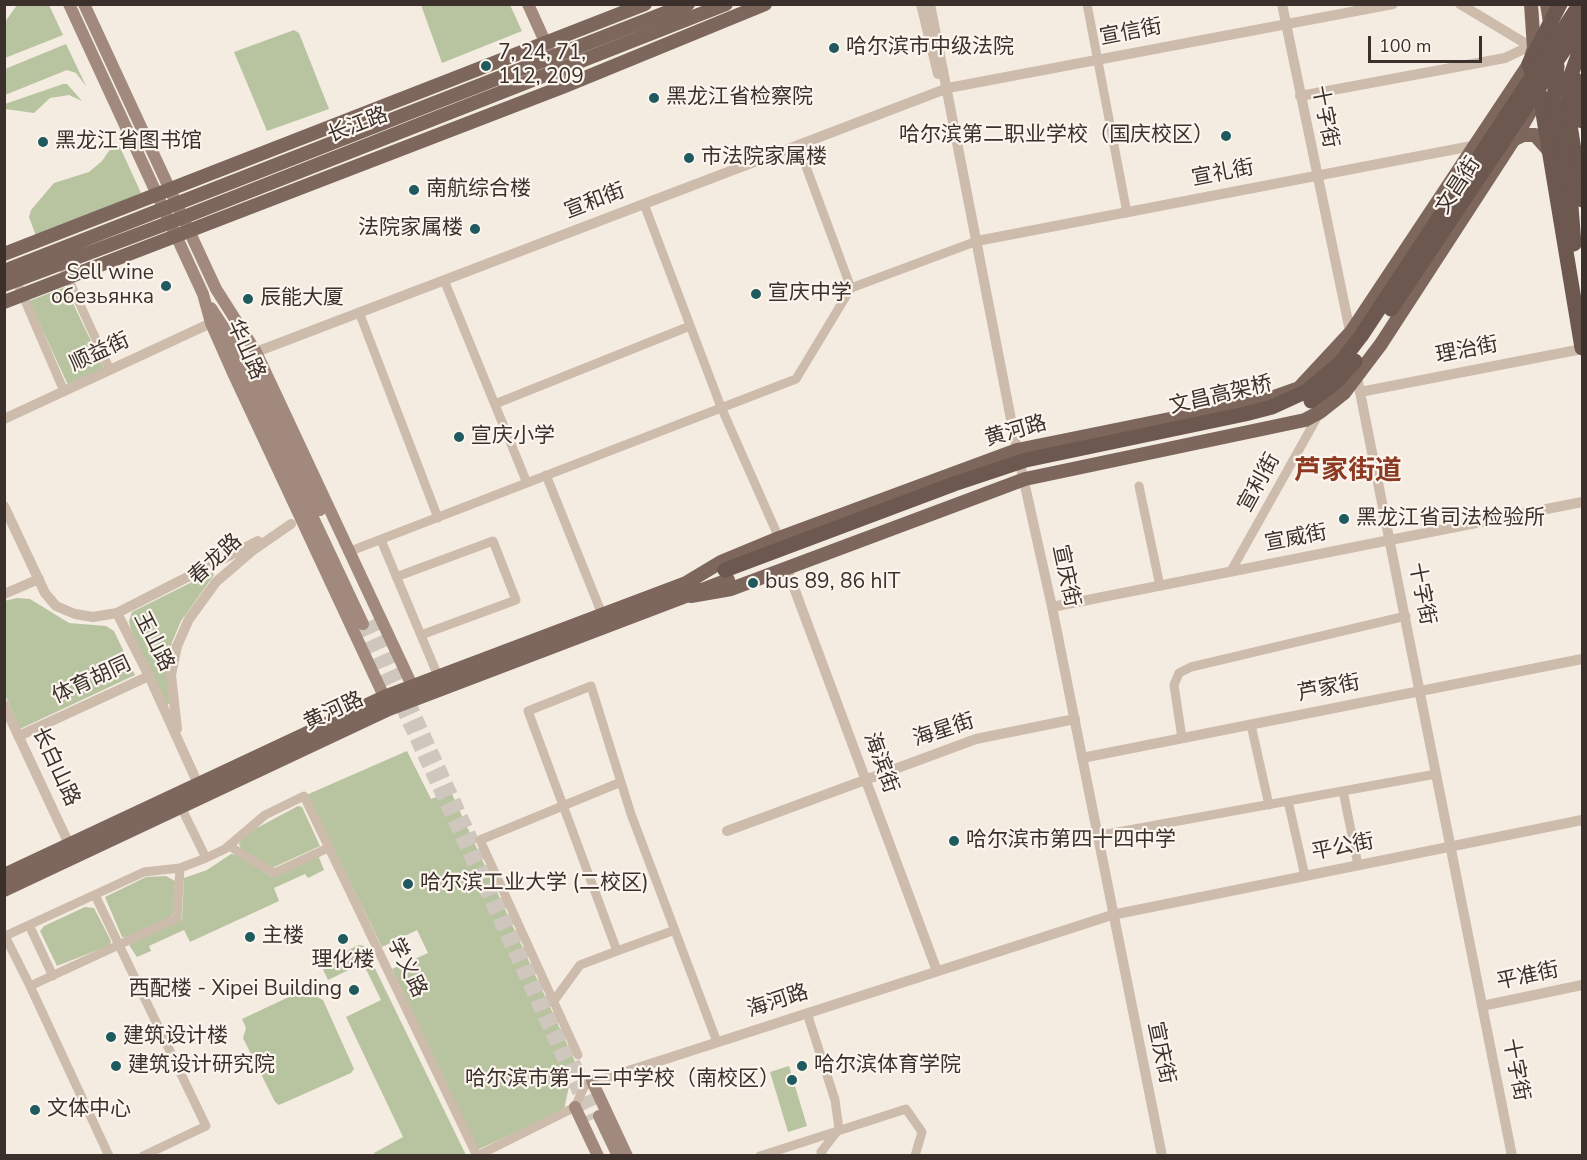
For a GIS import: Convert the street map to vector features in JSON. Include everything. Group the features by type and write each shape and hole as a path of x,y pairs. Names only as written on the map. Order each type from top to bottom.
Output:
{"highway":[{"path":"1560,4 1550,20 1536,53 1540,95 1582,348"},
{"path":"1580,4 1558,56 1555,78 1558,125 1582,200"},
{"name":"文昌高架桥","path":"727,575 1017,462 1245,414 1272,407 1307,392 1341,362 1361,336 1580,4"},
{"path":"1550,20 1577,76 1582,121"},
{"name":"文昌高架桥","path":"727,575 1003,477 1067,460 1269,418 1305,405 1343,375 1362,352 1582,23"},
{"path":"1582,44 1573,66 1568,95 1582,247"},
{"path":"1577,184 1574,249 1582,291"}],"main road":[{"name":"华山路","path":"69,4 203,294 211,323 296,522 387,703"},
{"name":"华山路","path":"84,4 216,289 256,351 415,692"},
{"path":"528,4 565,86"},
{"path":"4,254 645,4"},
{"name":"长江路","path":"186,223 555,64 688,4"},
{"name":"长江路","path":"4,271 177,204 555,64 726,4"},
{"path":"4,302 67,279 186,223 565,86 765,4"},
{"path":"1531,4 1536,53"},
{"path":"1546,4 1550,20"},
{"name":"文昌街","path":"1351,332 1536,53"},
{"name":"文昌街","path":"1357,377 1515,139 1540,95"},
{"path":"1515,139 1523,135 1535,135 1544,142 1550,152"},
{"path":"10,282 61,263 171,229"},
{"path":"203,294 224,328 367,622 216,289"},
{"name":"黄河路","path":"686,583 721,562 779,538 1017,450 1268,399 1299,388 1351,332"},
{"name":"黄河路","path":"4,875 198,784 415,692 691,596 731,589 1025,479 1305,420 1320,412 1357,377"},
{"name":"黄河路","path":"415,692 438,676 602,614 686,583 727,575"},
{"name":"黄河路","path":"691,596 727,575"},
{"name":"黄河路","path":"4,890 182,807 387,703"},
{"path":"588,1083 627,1155"},
{"path":"575,1107 598,1155"},
{"path":"609,1155 595,1118 618,1155"}],"street":[{"path":"921,4 945,89"},
{"name":"宣庆街","path":"930,4 1017,450 1075,719 1096,836 1161,1155"},
{"path":"1088,4 1127,213"},
{"name":"十字街","path":"1282,4 1316,176 1351,332 1357,377 1512,1155"},
{"name":"宣信街","path":"945,89 1393,4"},
{"path":"1460,4 1536,53 1577,76"},
{"path":"1300,96 1536,53"},
{"name":"宣和街","path":"256,351 945,89"},
{"name":"宣礼街","path":"977,241 1477,145"},
{"path":"798,146 851,288"},
{"path":"644,204 722,407 779,538"},
{"path":"348,552 796,379 851,288 977,241"},
{"path":"61,263 110,370"},
{"path":"444,280 527,483"},
{"path":"10,282 22,296 64,391"},
{"path":"359,312 438,518"},
{"name":"顺益街","path":"4,419 211,323"},
{"path":"495,404 690,326"},
{"name":"理治街","path":"1360,392 1582,348"},
{"name":"宣利街","path":"1231,572 1320,412"},
{"path":"546,475 602,614"},
{"path":"1139,486 1160,586"},
{"name":"宣威街","path":"1052,607 1582,502"},
{"name":"玉山路","path":"4,506 48,597 62,609 93,616 117,613 149,676 198,784"},
{"path":"117,613 296,522"},
{"name":"春龙路","path":"179,741 171,675 181,634 202,598 216,582 252,551 296,522"},
{"path":"381,540 438,676"},
{"path":"396,577 493,541 516,600 421,635"},
{"name":"海滨街","path":"788,569 937,971"},
{"path":"4,594 39,579"},
{"path":"1182,738 1174,685 1179,673 1191,667 1406,616"},
{"name":"芦家街","path":"1082,758 1582,659"},
{"name":"体育胡同","path":"19,736 149,676"},
{"path":"618,951 562,808 528,711 591,686 621,782 717,1042"},
{"name":"长白山路","path":"4,705 69,844"},
{"name":"海星街","path":"727,831 976,739 1075,719"},
{"path":"1251,725 1269,805"},
{"path":"1096,836 1436,774"},
{"path":"578,1055 480,840 621,782"},
{"path":"1343,791 1358,865"},
{"name":"学义路","path":"229,846 250,825 304,796 477,1155"},
{"path":"1288,801 1305,876"},
{"path":"182,807 206,858"},
{"name":"平公街","path":"1112,915 1582,820"},
{"path":"109,1155 5,936 144,873 180,868 229,846 274,873 328,848"},
{"path":"30,986 177,918 180,868"},
{"path":"95,895 206,1126 143,1155"},
{"name":"海河路","path":"588,1083 1112,915"},
{"path":"29,925 53,976"},
{"path":"553,1002 580,965 675,930"},
{"name":"平准街","path":"1482,1006 1582,986"},
{"path":"807,1013 835,1100 839,1129 821,1152 823,1155"},
{"path":"477,1155 575,1107 588,1083"},
{"path":"760,1155 906,1109 922,1132 915,1155"}],"green space":[{"path":"17,5 49,5 63,35 5,58 5,22"},
{"path":"421,5 510,5 522,31 442,63"},
{"path":"294,30 299,33 329,109 267,131 234,52"},
{"path":"66,44 86,86 76,73 67,70 5,95 5,69"},
{"path":"67,84 82,101 69,95 50,98 34,113 5,109 5,104"},
{"path":"119,145 141,193 36,236 29,217 31,210 54,183 89,172 102,161 111,148"},
{"path":"65,287 104,368 68,385 29,301"},
{"path":"212,572 214,575 181,621 172,642 167,668 170,703 167,705 132,634 129,621 132,612"},
{"path":"17,598 30,599 69,623 106,626 114,631 135,675 20,729 5,695 4,601"},
{"path":"407,751 431,799 451,792 579,1070 572,1072 564,1110 477,1150 392,969 428,953 417,930 382,947 308,796 304,796"},
{"path":"298,806 302,807 320,846 272,868 241,850 239,844 255,829"},
{"path":"231,854 237,855 272,877 318,855 324,870 308,878 305,874 274,888 279,901 190,942 184,930 149,946 151,951 137,957 129,945 182,919 184,878 207,870"},
{"path":"166,876 175,881 173,914 168,919 126,938 122,937 105,897 146,877"},
{"path":"85,907 94,908 111,941 110,945 57,966 40,931 44,926"},
{"path":"359,945 364,946 466,1155 375,1155 374,1153 403,1137 346,1017 381,1000 363,963 328,980 320,963"},
{"path":"310,987 315,996 323,1000 354,1069 351,1073 279,1105 275,1102 243,1038 246,1028 242,1019"},
{"path":"789,1066 807,1126 788,1132 770,1072"}],"tunnel":[{"path":"372,620 597,1112"},
{"path":"363,624 591,1120"}],"place":[{"name":"哈尔滨市中级法院","path":"834,48"},
{"name":"7, 24, 71, 112, 209","path":"486,66"},
{"name":"黑龙江省检察院","path":"654,98"},
{"name":"哈尔滨第二职业学校（国庆校区）","path":"1226,136"},
{"name":"黑龙江省图书馆","path":"43,142"},
{"name":"市法院家属楼","path":"689,158"},
{"name":"南航综合楼","path":"414,190"},
{"name":"法院家属楼","path":"475,229"},
{"name":"Sell wine обезьянка","path":"166,286"},
{"name":"宣庆中学","path":"756,294"},
{"name":"辰能大厦","path":"248,299"},
{"name":"宣庆小学","path":"459,437"},
{"name":"黑龙江省司法检验所","path":"1344,519"},
{"name":"bus 89, 86 hIT","path":"753,583"},
{"name":"哈尔滨市第四十四中学","path":"954,841"},
{"name":"哈尔滨工业大学 (二校区)","path":"408,884"},
{"name":"主楼","path":"250,937"},
{"name":"理化楼","path":"343,939"},
{"name":"西配楼 - Xipei Building","path":"354,990"},
{"name":"建筑设计楼","path":"111,1037"},
{"name":"建筑设计研究院","path":"116,1066"},
{"name":"哈尔滨体育学院","path":"802,1066"},
{"name":"哈尔滨市第十三中学校（南校区）","path":"792,1080"},
{"name":"文体中心","path":"35,1110"}],"district":[{"name":"芦家街道","path":"1348,472"}]}
